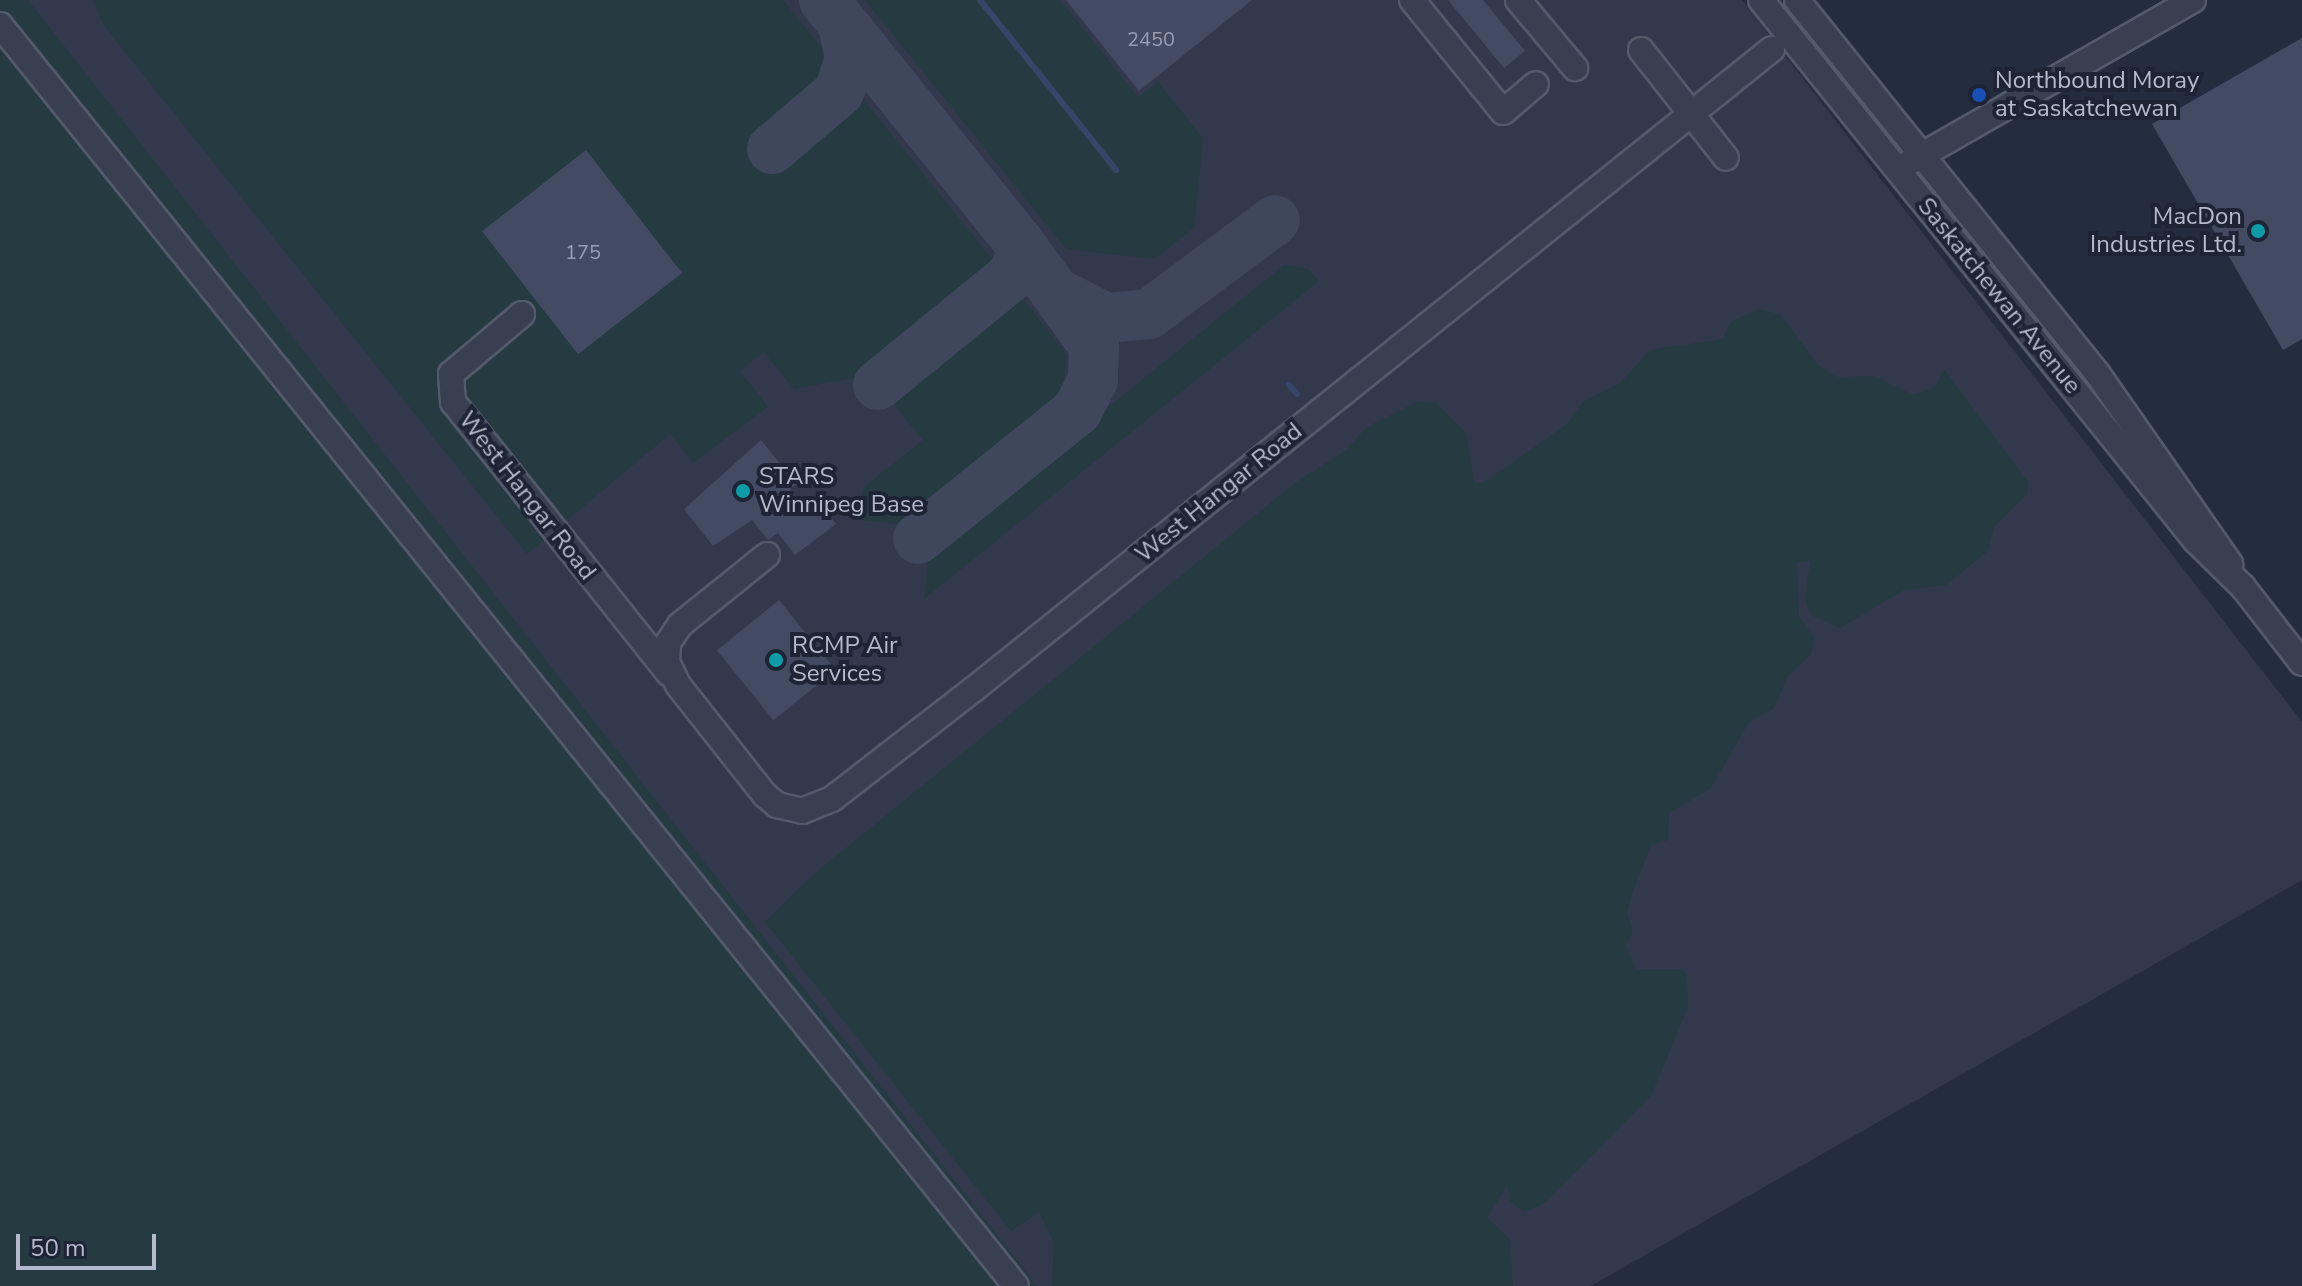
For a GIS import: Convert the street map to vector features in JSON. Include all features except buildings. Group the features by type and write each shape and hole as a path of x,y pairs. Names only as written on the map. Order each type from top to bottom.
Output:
{"street":[{"path":"1412,0 1503,112 1536,84"},
{"path":"1518,0 1575,68"},
{"name":"Saskatchewan Avenue","path":"1761,0 2196,541 2243,587 2302,663"},
{"name":"Saskatchewan Avenue","path":"1797,0 2097,373 2211,530 2243,587"},
{"path":"1898,170 2193,0"},
{"path":"0,25 1016,1286"},
{"name":"West Hangar Road","path":"522,314 451,374 453,402 777,805 802,811 832,799 1772,49"},
{"path":"1641,50 1726,158"},
{"name":"West Hangar Road","path":"678,685 666,652 673,633 767,555"}],"shaded area":[{"path":"0,0 1742,0 2302,722 2302,880 1591,1286 0,1286"},
{"path":"0,0 28,0 1037,1286 0,1286"},
{"path":"93,0 783,0 992,259 988,280 870,375 794,389 764,352 740,371 768,407 693,463 670,434 527,554 104,26"},
{"path":"865,0 1060,0 1138,97 1158,82 1203,138 1194,228 1154,259 1066,249"},
{"path":"1284,265 1309,269 1319,281 924,599 929,552"},
{"path":"1005,300 1026,302 1066,354 1063,399 907,525 861,520 857,515 864,487 923,440 886,395"},
{"path":"1759,309 1781,315 1817,364 1836,377 1874,376 1914,395 1936,386 1944,369 2028,482 2028,493 1994,527 1988,551 1946,585 1904,590 1840,628 1811,615 1805,599 1810,562 1797,562 1799,616 1814,638 1811,654 1788,676 1774,708 1749,722 1711,788 1669,813 1668,840 1651,845 1633,891 1627,913 1633,931 1626,945 1636,969 1683,969 1687,976 1688,1007 1651,1096 1545,1203 1524,1212 1510,1201 1507,1186 1487,1218 1510,1239 1513,1286 1052,1286 1054,1243 1039,1212 1011,1231 765,922 815,873 1295,483 1346,450 1367,427 1417,402 1436,403 1466,433 1474,482 1483,483 1566,425 1584,401 1620,383 1650,350 1723,339 1730,322"}],"waterway":[{"path":"980,0 1116,170"},
{"path":"1289,385 1297,394"}],"taxiway":[{"path":"824,0 1018,241"},
{"path":"772,149 839,92 850,58 843,24"},
{"path":"1061,295 1106,318 1149,314 1275,220"},
{"path":"878,385 1014,274 1021,254 1018,241 1094,346 1093,380 1077,411 918,539"}],"place":[{"name":"Northbound Moray at Saskatchewan","path":"1979,95"},
{"name":"MacDon Industries Ltd.","path":"2258,231"},
{"name":"STARS Winnipeg Base","path":"743,491"},
{"name":"RCMP Air Services","path":"776,660"}]}
